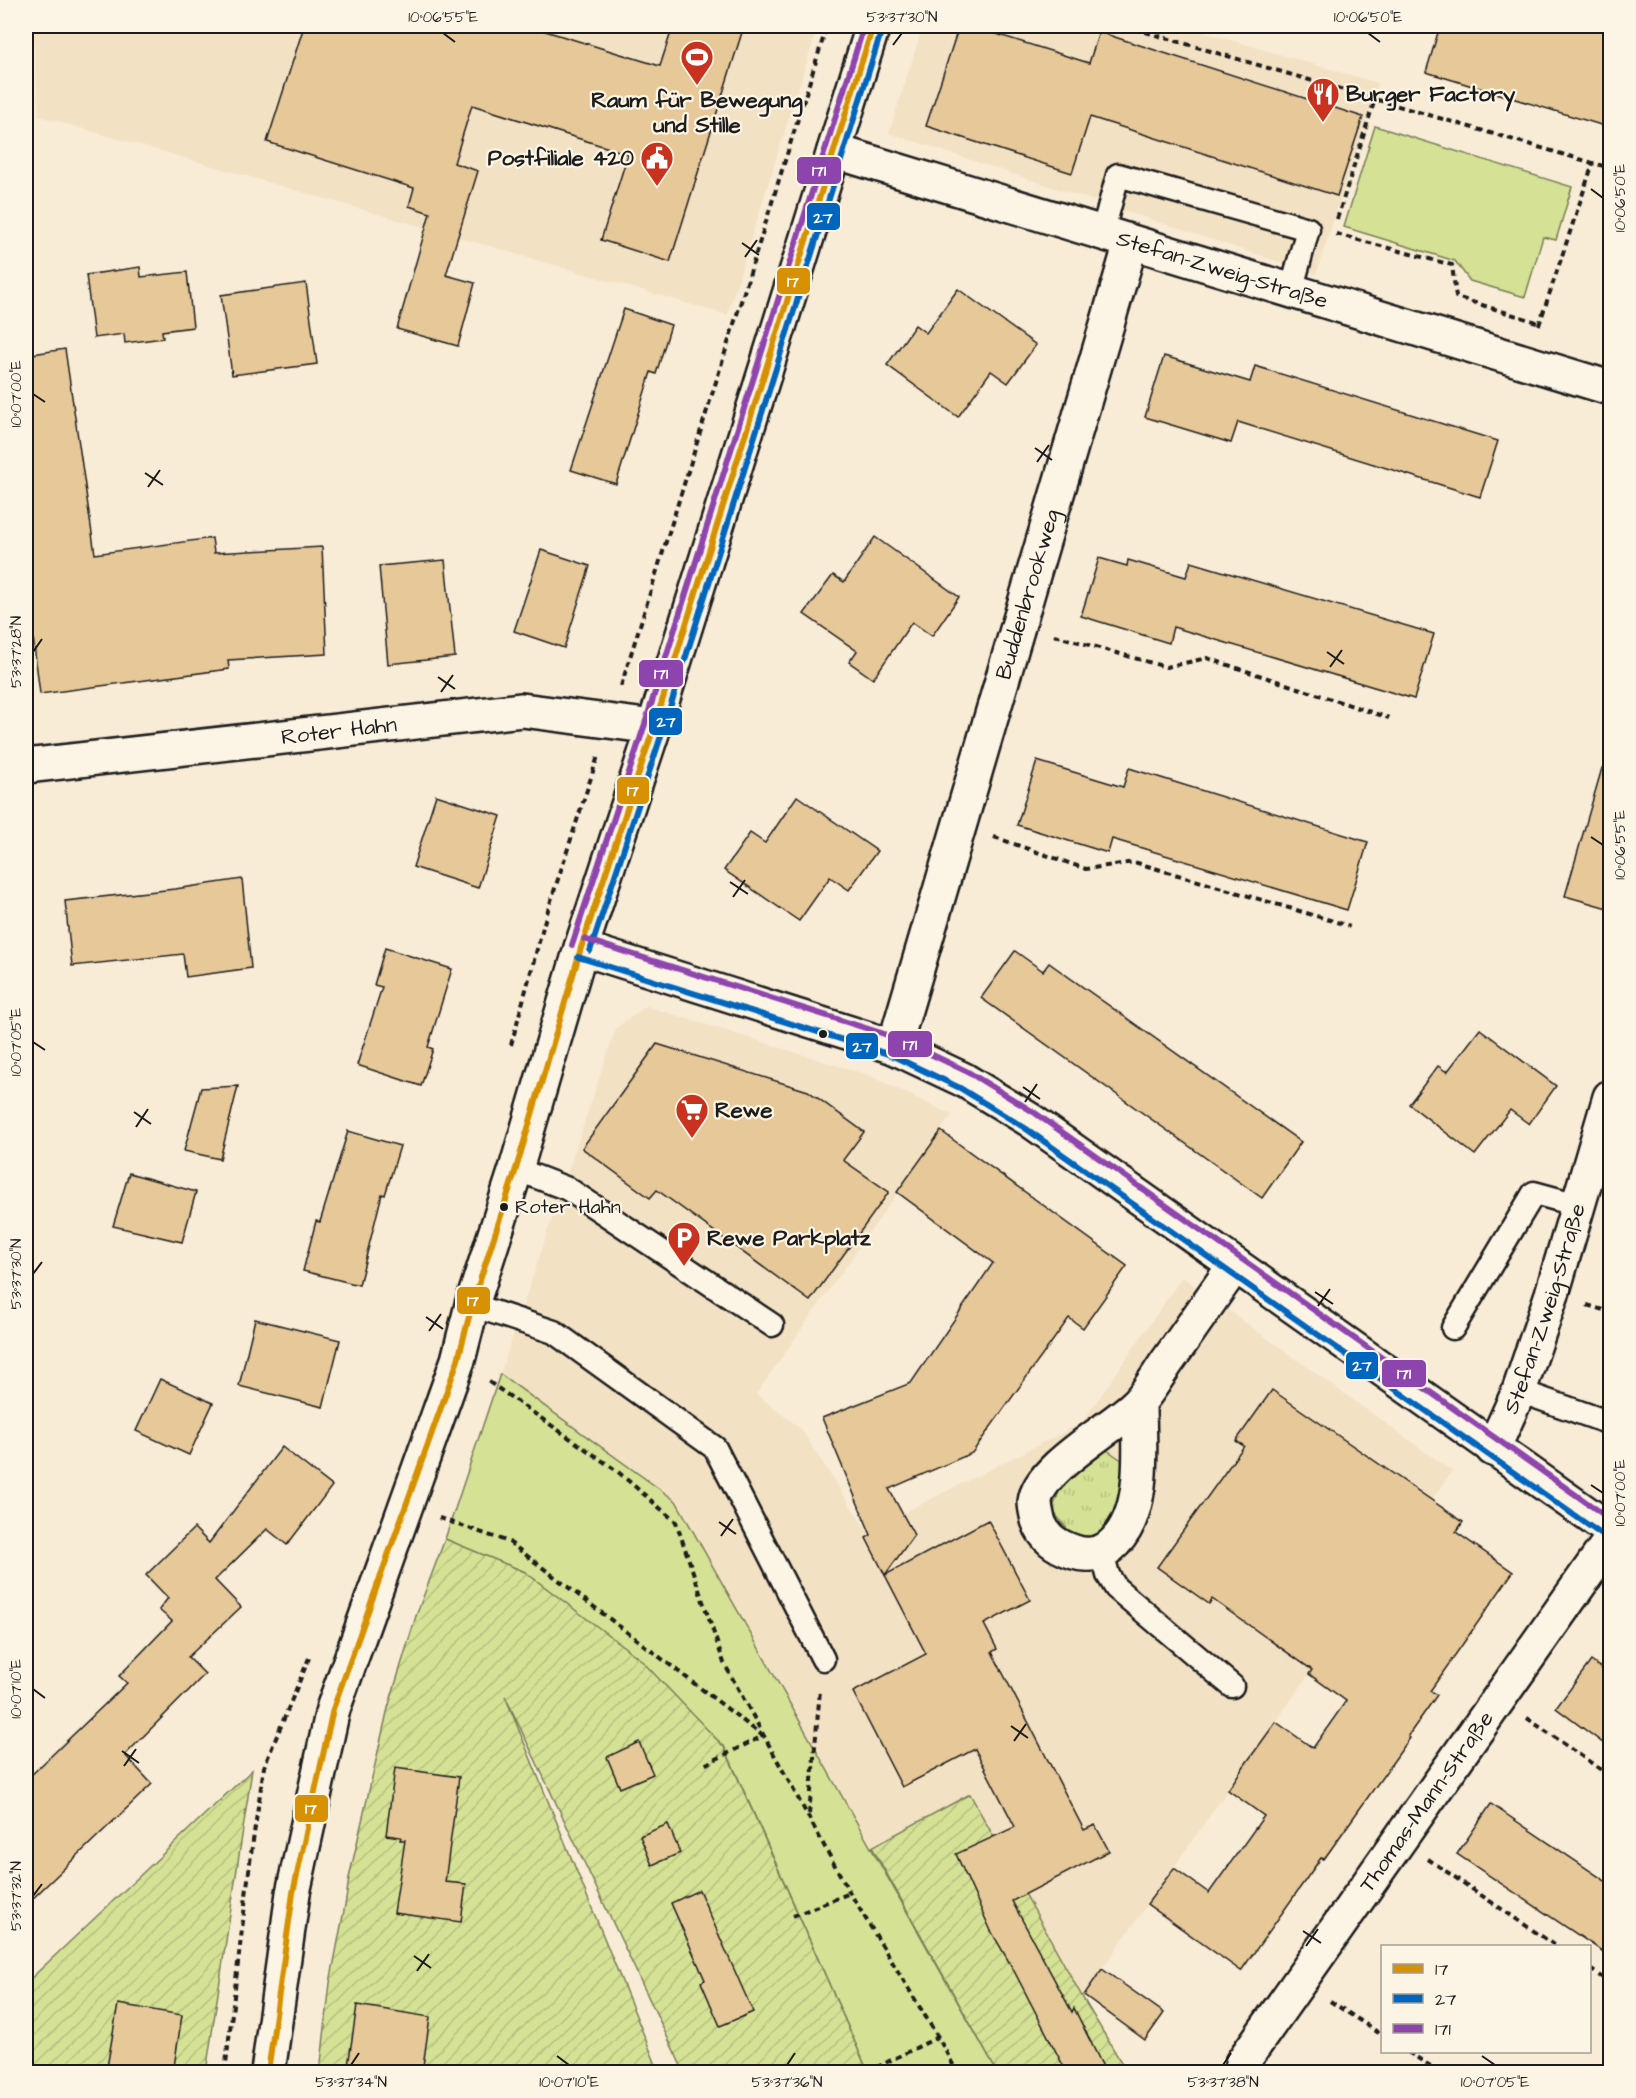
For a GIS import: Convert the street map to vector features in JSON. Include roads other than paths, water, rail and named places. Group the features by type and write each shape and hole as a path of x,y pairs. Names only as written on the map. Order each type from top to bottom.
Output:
{"street":[{"path":"268,2073 293,1893 333,1709 458,1360 472,1305 516,1169 581,948 654,727 873,26"},
{"name":"Stefan-Zweig-Straße","path":"834,151 1526,362 1610,384"},
{"name":"Buddenbrookweg","path":"894,1047 1018,624 1117,238"},
{"name":"Roter Hahn","path":"26,766 522,710 654,727"},
{"path":"581,948 894,1047 963,1080 1030,1120 1493,1449 1611,1530"},
{"name":"Stefan-Zweig-Straße","path":"1493,1449 1519,1391 1552,1294 1611,1097"},
{"path":"1138,1403 1139,1479 1132,1515 1124,1534 1102,1552 1089,1554 1076,1553 1053,1542 1042,1532 1037,1516 1035,1501 1043,1484 1055,1470 1138,1403 1235,1265"},
{"name":"Thomas-Mann-Straße","path":"1242,2063 1611,1541"}],"lane":[{"path":"1117,238 1118,176 1308,229 1291,291"},
{"path":"516,1169 568,1189 772,1325"},
{"path":"1453,1328 1534,1192 1578,1205"},
{"path":"472,1305 554,1332 715,1448 823,1659"},
{"path":"1519,1391 1611,1423"},
{"path":"1102,1552 1108,1575 1116,1588 1232,1686"}],"place":[{"name":"Raum für Bewegung und Stille","path":"697,86"},
{"name":"Burger Factory","path":"1323,123"},
{"name":"Postfiliale 420","path":"657,187"},
{"name":"Rewe","path":"692,1139"},
{"name":"Roter Hahn","path":"504,1207"},
{"name":"Rewe Parkplatz","path":"684,1267"}]}
